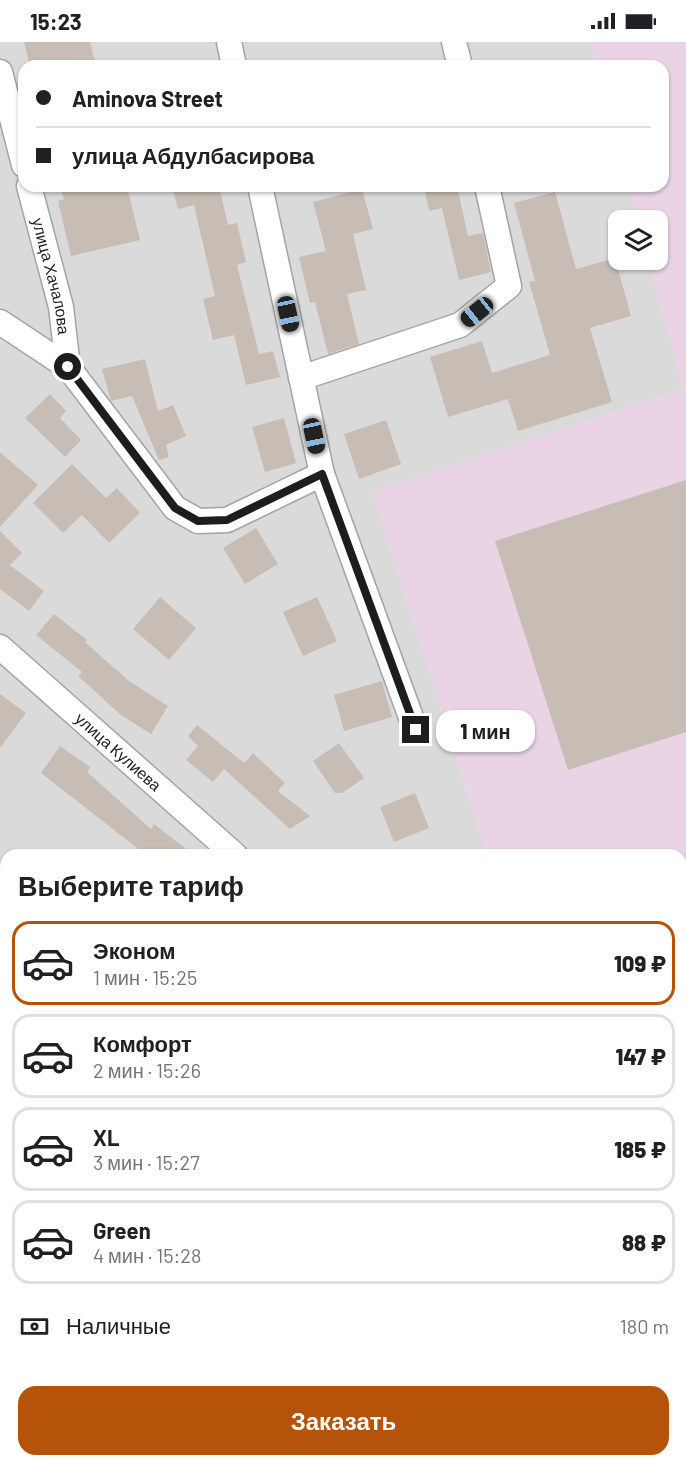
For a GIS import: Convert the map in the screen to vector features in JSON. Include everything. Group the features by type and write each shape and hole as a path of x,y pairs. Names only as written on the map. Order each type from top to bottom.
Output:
{"street":[{"path":"229,42 233,60"},
{"path":"454,42 458,60"},
{"path":"0,72 18,142"},
{"name":"улица Хачалова","path":"32,192 61,308 68,367"},
{"path":"261,192 322,474 416,730"},
{"path":"301,378 460,325 509,286 488,192"},
{"path":"0,322 68,367 175,508 198,521 227,520 322,474"},
{"name":"улица Кулиева","path":"0,647 228,849"}],"shaded area":[{"path":"0,42 591,42 596,60 18,60 18,192 631,192 635,210 608,210 608,270 651,270 683,389 372,492 485,849 0,849"},
{"path":"591,42 686,42 686,849 485,849 372,492 683,389 651,270 668,270 668,210 635,210 631,192 669,192 669,60 596,60"}],"building":[{"path":"24,42 90,42 94,60 28,60"},
{"path":"62,192 128,192 140,240 71,256 58,201 64,199"},
{"path":"174,192 220,192 228,225 237,223 246,262 237,265 259,354 273,351 280,377 246,385 234,335 213,340 203,299 215,296 194,205 178,209"},
{"path":"351,192 363,192 373,229 353,234 366,290 347,294 359,344 328,354 315,302 310,303 299,257 326,251 313,202"},
{"path":"425,192 458,192 468,236 483,233 491,272 459,280 442,208 429,211"},
{"path":"555,192 576,269 608,260 608,270 618,270 631,316 590,328 612,402 518,431 508,399 448,417 430,357 482,341 492,373 550,355 529,282 535,281 514,203"},
{"path":"145,359 158,411 173,405 186,436 166,445 169,457 159,460 132,396 111,401 102,369"},
{"path":"50,394 66,411 60,418 81,440 65,457 25,418"},
{"path":"284,418 296,463 265,472 252,427"},
{"path":"386,420 401,464 359,479 344,434"},
{"path":"0,452 38,485 0,527"},
{"path":"72,464 106,498 117,488 140,513 109,543 82,515 63,533 33,503"},
{"path":"686,480 686,732 568,770 495,541"},
{"path":"256,528 278,564 245,584 223,548"},
{"path":"0,531 22,553 10,565 44,591 29,611 0,589"},
{"path":"160,597 196,628 169,660 133,629"},
{"path":"317,597 337,641 303,656 283,612"},
{"path":"54,614 87,640 85,642 129,681 168,706 151,734 121,715 78,676 82,672 36,635"},
{"path":"382,681 392,717 344,731 334,695"},
{"path":"0,694 26,713 0,748"},
{"path":"197,725 244,763 253,753 285,783 278,791 310,816 290,829 224,769 213,782 186,760 198,746 188,736"},
{"path":"339,743 364,778 342,793 335,793 313,761"},
{"path":"60,746 90,767 87,772 151,829 154,824 186,849 138,849 41,773"},
{"path":"415,793 429,828 394,842 380,807"}],"route":[{"path":"68,367 175,508 198,521 227,520 322,474 416,730"}]}
